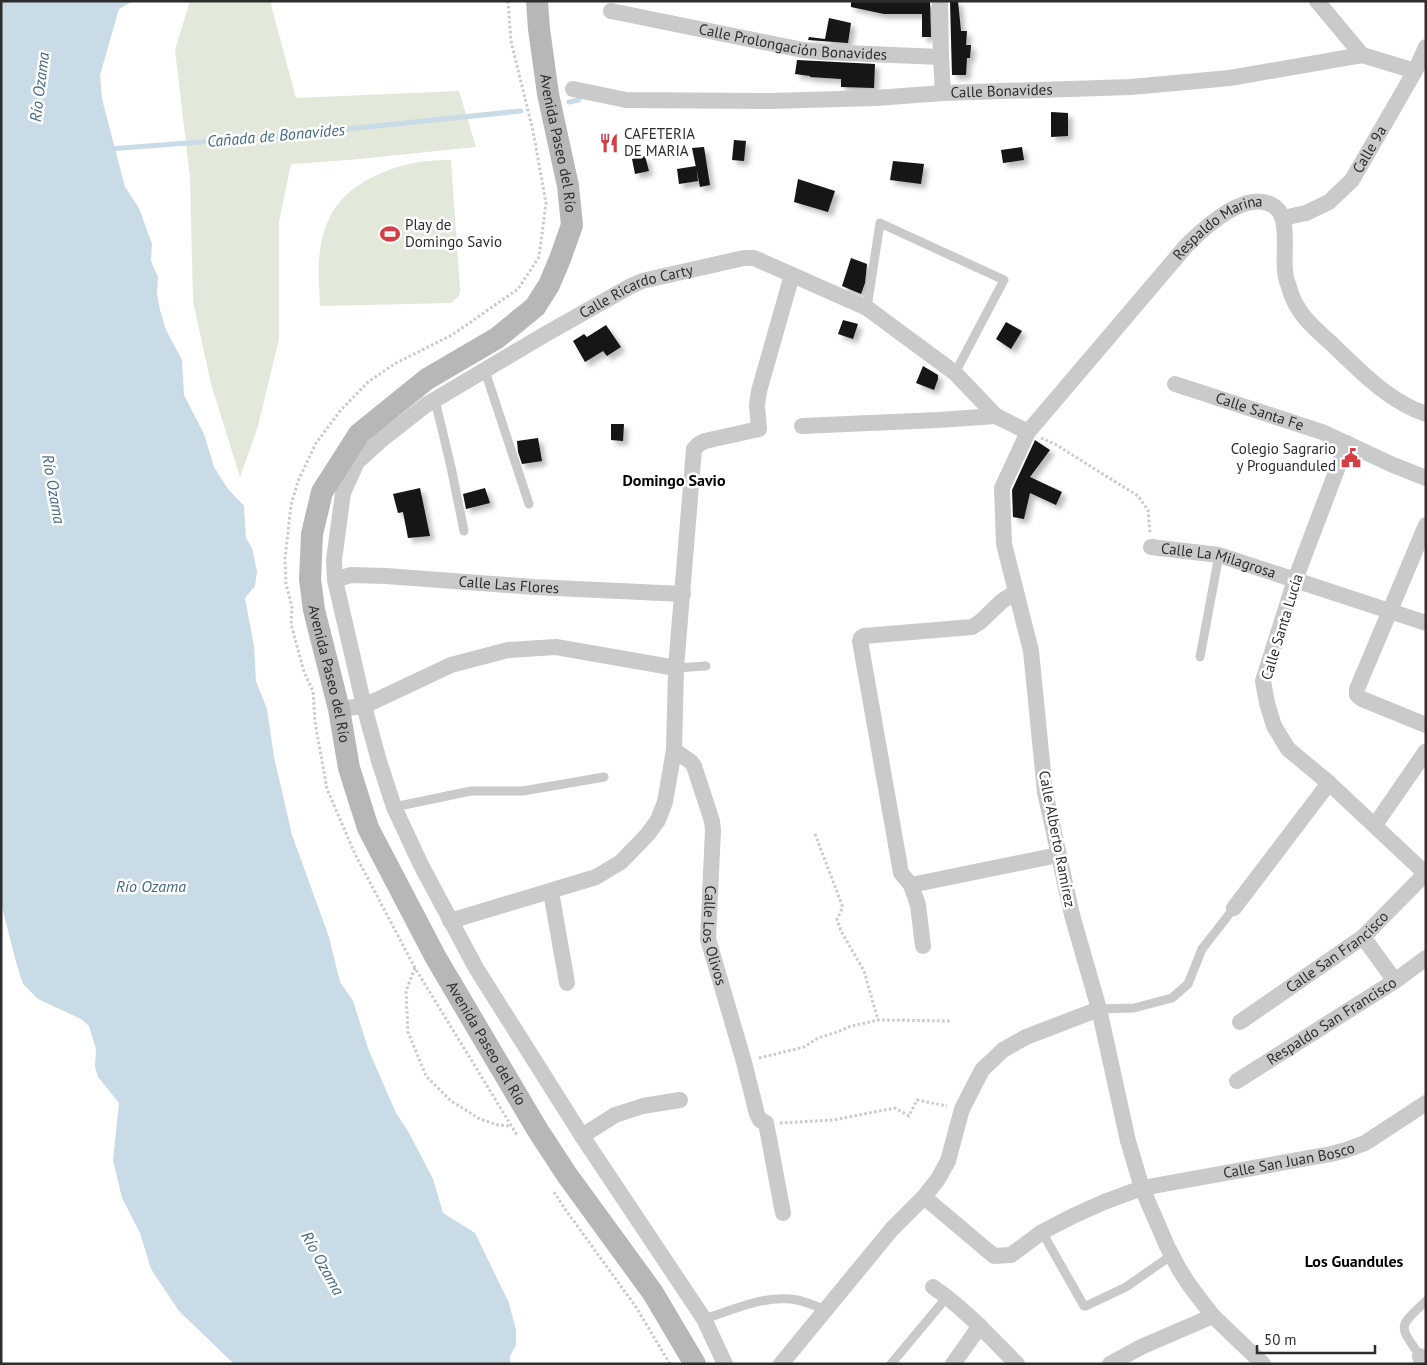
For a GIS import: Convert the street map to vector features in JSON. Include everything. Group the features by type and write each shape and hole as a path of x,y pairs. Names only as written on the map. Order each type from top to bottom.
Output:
{"street":[{"name":"Avenida Paseo del Río","path":"537,1 538,29 548,94 568,186 572,225 560,259 549,285 534,307 497,338 427,379 359,434 322,492 312,534 310,579 314,610 339,709 349,768 368,828 436,958 537,1129 567,1175 653,1293 695,1364"},
{"path":"940,1 940,57 943,93"},
{"path":"1317,1 1362,55"},
{"name":"Calle Prolongación Bonavides","path":"611,11 803,50 940,57"},
{"name":"Calle 9a","path":"1283,218 1306,212 1329,202 1352,180 1420,72 1426,48"},
{"name":"Calle Bonavides","path":"573,89 626,100 770,101 876,98 943,93 1131,87 1230,78 1362,55 1420,72"},
{"name":"Respaldo Marina","path":"1028,432 1187,245 1208,224 1239,205 1255,202 1267,202 1276,207 1283,218 1285,269 1288,287 1298,309 1310,324 1376,386 1418,412 1426,414"},
{"name":"Calle Ricardo Carty","path":"335,580 334,560 343,493 358,462 380,441 426,405 544,335 642,281 744,258 754,258 867,308 956,373 996,416 1028,432"},
{"path":"450,921 596,877 620,862 648,834 658,820 665,802 674,750 676,668 694,449 705,441 759,430 758,405 760,391 792,275"},
{"name":"Calle Santa Fe","path":"1176,384 1322,432 1426,478"},
{"path":"802,426 996,416"},
{"name":"Calle Alberto Ramírez","path":"1028,432 1002,488 1004,544 1031,651 1045,792 1058,855 1072,916 1099,1009 1128,1141 1142,1188 1179,1269 1212,1316 1263,1364"},
{"name":"Calle Santa Lucía","path":"1347,443 1295,580 1263,681 1264,688 1274,726 1288,749 1329,783 1426,874"},
{"path":"1426,525 1356,689 1357,695 1362,699 1426,725"},
{"name":"Calle La Milagrosa","path":"1151,546 1219,555 1426,623"},
{"name":"Calle Las Flores","path":"335,580 351,575 386,576 534,587 682,594"},
{"name":"Avenida Paseo del Río","path":"335,580 364,706 394,808 421,865 476,968 582,1136 704,1318 725,1364"},
{"path":"923,946 918,906 911,885 901,873 860,641 864,636 972,627 1002,601 1016,592"},
{"path":"339,709 364,706 451,665 508,650 556,646 676,668"},
{"name":"Calle Los Olivos","path":"674,750 694,766 712,821 714,840 708,939 744,1062 757,1114 760,1120 766,1123 783,1213"},
{"path":"1375,825 1426,751"},
{"path":"1234,908 1329,783"},
{"path":"911,885 1058,855"},
{"name":"Calle San Francisco","path":"1240,1022 1363,937 1426,874"},
{"path":"551,892 567,983"},
{"path":"1363,937 1395,981"},
{"name":"Respaldo San Francisco","path":"1237,1081 1395,981 1426,958"},
{"path":"781,1364 892,1229 924,1197 938,1179 948,1161 962,1108 982,1070 1003,1050 1026,1037 1099,1009"},
{"path":"582,1136 615,1115 643,1106 680,1100"},
{"name":"Calle San Juan Bosco","path":"924,1197 994,1256 1011,1255 1042,1232 1096,1206 1142,1188 1331,1154 1365,1143 1426,1103"},
{"path":"933,1287 980,1326 1017,1364"},
{"path":"1110,1364 1141,1347 1212,1316"},
{"path":"953,1364 980,1326"}],"lane":[{"path":"867,308 880,222 1004,280 956,373"},
{"path":"485,371 529,504"},
{"path":"435,400 464,530"},
{"path":"1200,657 1219,555"},
{"path":"676,668 706,666"},
{"path":"394,808 471,791 523,791 604,777"},
{"path":"1099,1009 1134,1008 1172,998 1188,984 1202,949 1234,908"},
{"path":"1042,1232 1084,1306 1126,1286 1172,1255"},
{"path":"891,1364 947,1297"},
{"path":"704,1318 764,1300 797,1300 827,1310"},
{"path":"1421,1360 1403,1328 1405,1322 1426,1301"}],"path":[{"path":"1028,432 1055,444 1138,496 1148,510 1151,546"},
{"path":"815,834 842,905 838,919 841,931 864,971 878,1020"},
{"path":"415,968 406,991 408,1032 426,1076 451,1100 480,1119 498,1125 511,1126"},
{"path":"744,1062 804,1047 818,1038 848,1027 878,1020 951,1021"},
{"path":"766,1123 833,1120 894,1108 909,1116 917,1100 962,1108"}],"shaded area":[{"path":"190,1 272,1 271,5 296,98 459,91 476,147 291,164 279,222 279,339 258,426 240,477 211,384 193,301 190,177 175,50"},
{"name":"Play de Domingo Savio","path":"451,160 459,296 451,303 320,306 319,267 323,234 331,214 345,196 366,181 391,169 416,162"}],"water":[{"name":"Río Ozama","path":"1,1 133,1 119,9 100,75 102,99 125,187 139,208 152,244 151,261 158,277 157,293 160,310 166,330 182,360 184,395 204,434 214,467 228,489 244,506 246,538 252,548 257,571 255,586 245,598 254,646 256,681 267,709 274,757 292,835 329,937 340,982 353,1001 369,1051 396,1113 408,1131 433,1179 443,1213 475,1233 509,1303 516,1330 516,1345 510,1356 510,1364 234,1364 179,1311 151,1269 140,1233 122,1198 113,1160 119,1103 98,1077 95,1067 96,1049 89,1026 81,1019 38,999 23,984 1,903"}],"building":[{"path":"851,1 930,1 931,37 922,37 922,14 884,14 851,7"},
{"path":"950,1 958,1 961,31 967,31 966,45 971,45 970,58 967,58 966,75 952,75"},
{"path":"829,18 851,23 848,43 808,40 809,37 825,39"},
{"path":"797,60 875,64 874,88 841,87 841,79 795,74"},
{"path":"1051,112 1068,113 1068,136 1051,137"},
{"path":"734,140 746,141 744,161 732,160"},
{"path":"704,147 710,185 700,187 692,148"},
{"path":"1022,147 1024,160 1003,163 1001,150"},
{"path":"645,156 649,171 635,174 632,159"},
{"path":"893,161 924,164 921,184 890,180"},
{"path":"696,166 698,181 679,184 677,169"},
{"path":"798,179 835,191 828,212 794,202"},
{"path":"851,258 867,264 865,283 861,294 842,286"},
{"path":"843,320 858,324 853,339 838,334"},
{"path":"1006,322 1022,331 1011,349 996,339"},
{"path":"606,325 621,347 607,356 603,351 585,362 573,341 584,334 587,337"},
{"path":"923,366 938,375 934,390 916,383"},
{"path":"611,424 624,424 623,441 611,440"},
{"path":"538,438 542,461 522,464 517,441"},
{"path":"1035,440 1050,450 1030,477 1062,492 1056,505 1030,493 1024,519 1013,517 1012,490"},
{"path":"420,488 430,536 408,538 403,512 398,513 393,494"},
{"path":"485,488 490,503 466,509 463,494"}],"waterway":[{"name":"Cañada de Bonavides","path":"569,102 579,100"},
{"name":"Cañada de Bonavides","path":"109,149 279,136 521,111"}],"place":[{"name":"CAFETERIA DE MARIA","path":"609,143"},
{"name":"Play de Domingo Savio","path":"390,234"},
{"name":"Colegio Sagrario y Proguanduled","path":"1351,458"}],"district":[{"name":"Domingo Savio","path":"674,480"},
{"name":"Los Guandules","path":"1354,1261"}]}
